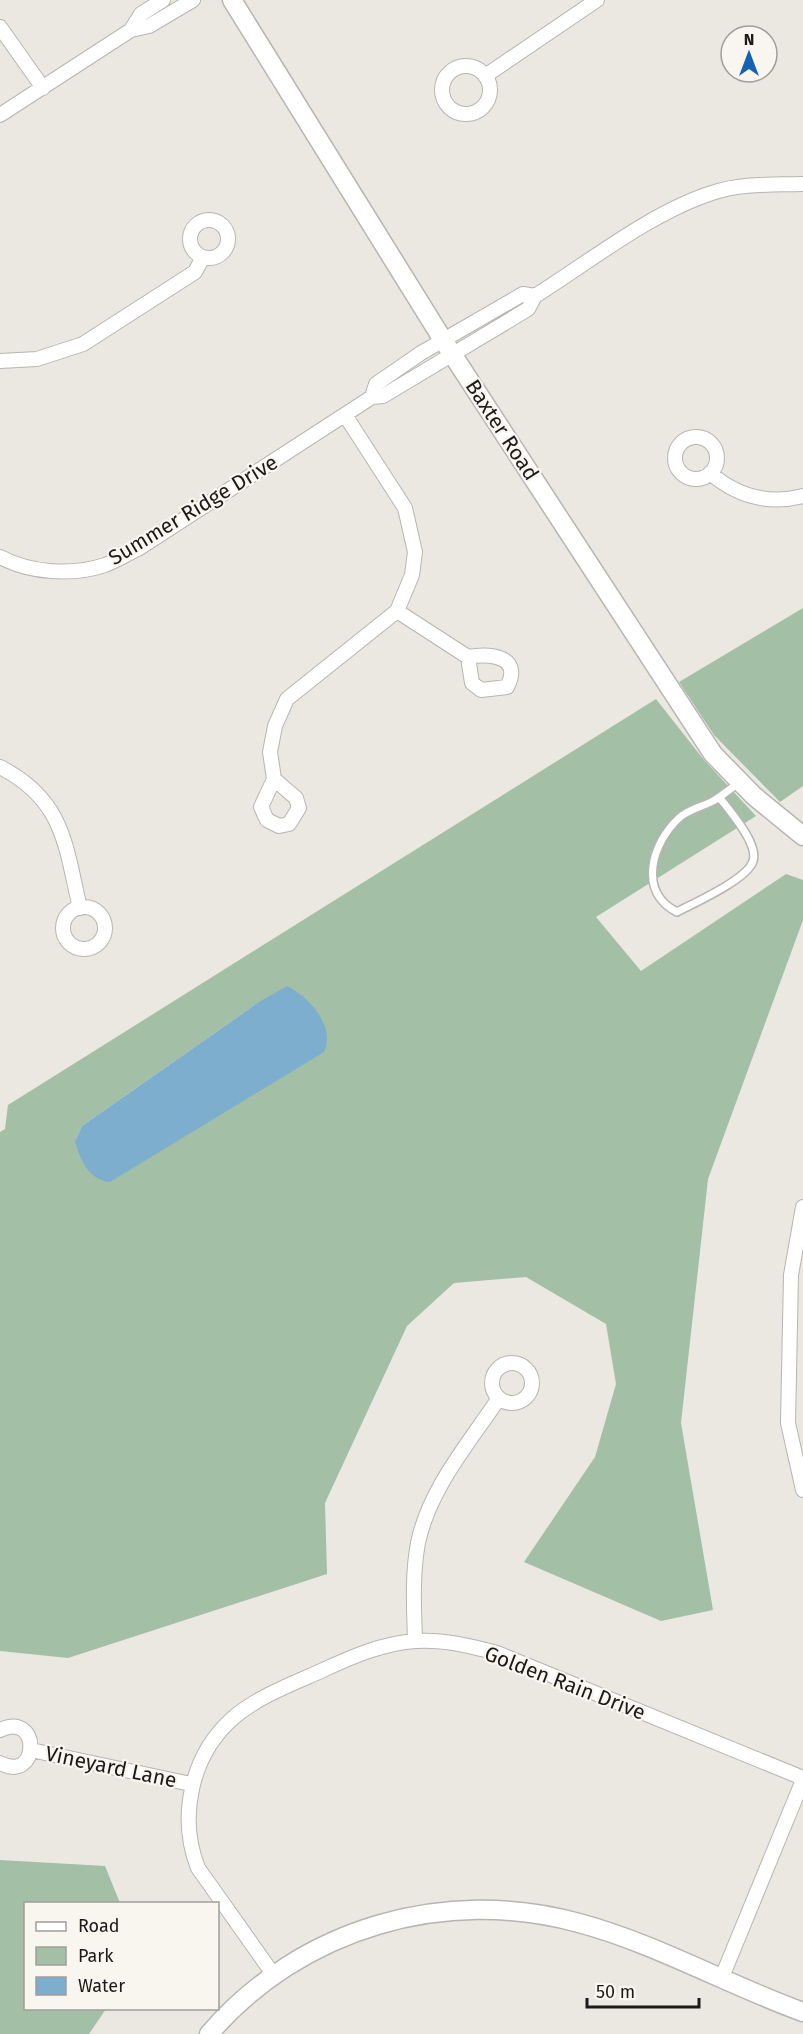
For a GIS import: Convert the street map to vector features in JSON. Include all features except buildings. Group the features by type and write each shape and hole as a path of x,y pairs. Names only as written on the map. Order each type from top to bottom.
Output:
{"main road":[{"name":"Baxter Road","path":"231,0 448,347 713,754 740,782 803,836"},
{"path":"208,2034 273,1974 344,1934 390,1919 471,1909 512,1910 581,1923 722,1977 803,2012"}],"street":[{"path":"131,30 141,14 163,0"},
{"path":"0,115 131,30 149,26 193,0"},
{"path":"485,76 597,0"},
{"path":"0,27 43,88"},
{"name":"Summer Ridge Drive","path":"0,557 34,570 69,571 104,566 138,549 372,397 383,396 448,347 528,309 535,296 666,213 713,193 754,185 803,184"},
{"path":"0,361 37,359 82,344 195,272 203,257"},
{"path":"274,779 270,752 275,726 287,699 397,611 412,574 415,552 405,508 345,415"},
{"path":"710,473 723,484 745,496 785,501 803,496"},
{"path":"397,611 468,657"},
{"path":"0,767 32,786 54,812 63,837 80,908"},
{"path":"803,1206 791,1275 796,1382 788,1423 803,1490"},
{"path":"416,1641 415,1570 425,1519 435,1494 499,1398"},
{"name":"Golden Rain Drive","path":"191,1784 213,1742 232,1719 252,1705 353,1656 388,1645 416,1641 446,1642 497,1653 803,1779"},
{"name":"Vineyard Lane","path":"0,1730 12,1726 25,1731 32,1743 32,1750 20,1765 7,1766 0,1763"},
{"name":"Vineyard Lane","path":"32,1750 191,1784 190,1849 198,1868 273,1974"},
{"path":"722,1977 803,1779"}],"lane":[{"path":"719,797 746,834 753,849 754,860 748,869 724,888 677,912 659,898 653,883 651,866 656,853 667,831 681,816 719,797 740,782"}],"green space":[{"path":"803,608 803,786 780,802 714,735 679,682"},
{"path":"656,699 704,760 756,816 596,917 641,971 786,874 803,880 803,920 708,1179 681,1423 713,1610 661,1621 524,1562 595,1457 616,1384 606,1324 526,1277 454,1283 407,1326 325,1503 327,1574 68,1658 0,1651 0,1132 5,1129 8,1105","holes":["259,1002 75,1141 82,1126"]},
{"path":"0,1860 105,1866 120,1902 24,1902 24,2010 105,2010 89,2034 0,2034"}],"water":[{"path":"287,986 304,997 318,1013 326,1032 327,1042 324,1052 110,1182 96,1177 86,1168 75,1141 82,1126 259,1002"}]}
